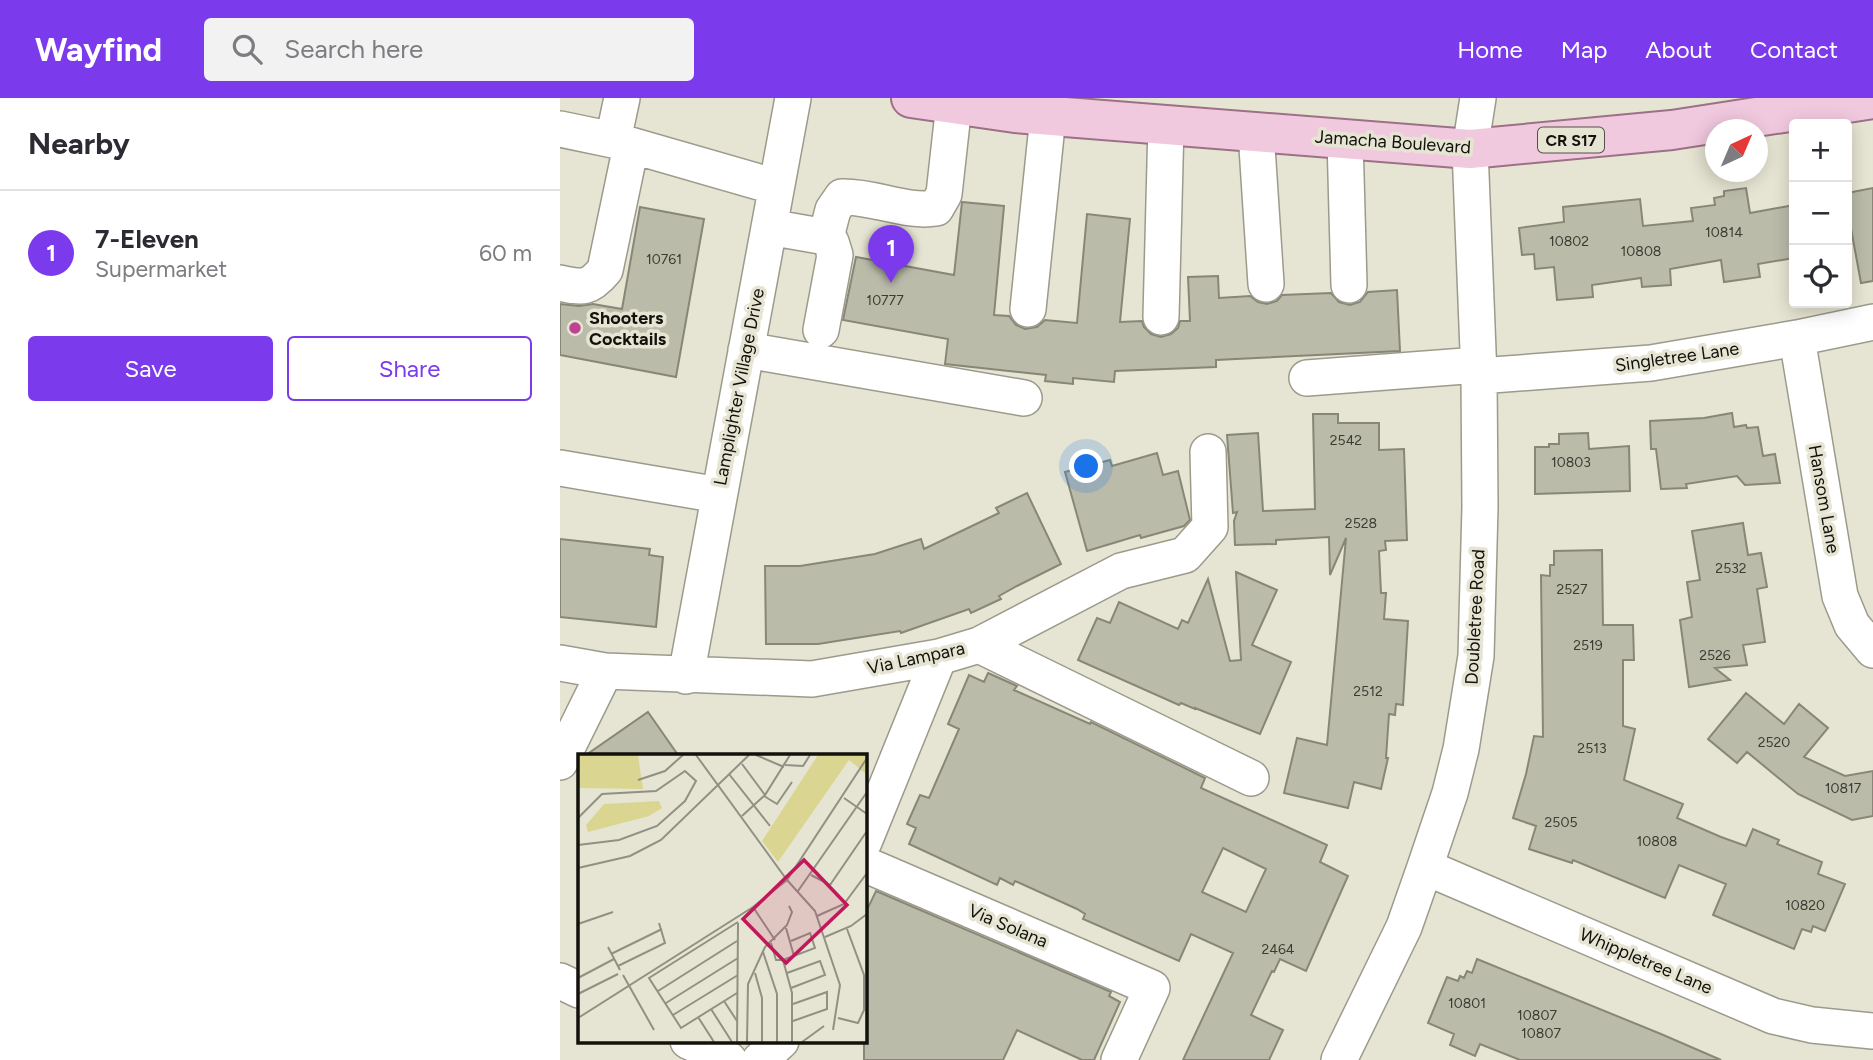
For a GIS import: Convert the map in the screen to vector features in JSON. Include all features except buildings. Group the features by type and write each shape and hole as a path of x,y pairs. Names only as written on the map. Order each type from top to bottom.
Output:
{"main road":[{"name":"Jamacha Boulevard","path":"911,98 1039,109 1166,125 1470,149 1672,130 1873,99"}],"street":[{"path":"560,283 582,288 595,282 605,270 622,143 622,98"},
{"name":"Lamplighter Village Drive","path":"686,676 793,98"},
{"name":"Doubletree Road","path":"1339,1060 1404,927 1425,867 1450,793 1461,749 1476,656 1480,507 1470,149 1478,98"},
{"path":"826,237 833,210 842,197 857,197 922,210 936,208 944,194 973,103"},
{"path":"1028,309 1039,109"},
{"path":"1161,317 1166,125"},
{"path":"1256,132 1266,284"},
{"path":"561,133 622,143 776,187"},
{"path":"1345,139 1349,285"},
{"path":"769,227 826,237 831,242 835,255 821,330"},
{"name":"Singletree Lane","path":"1307,378 1651,363 1873,322"},
{"name":"Hansom Lane","path":"1797,338 1840,596 1852,625 1873,650"},
{"path":"746,350 1024,398"},
{"name":"Via Lampara","path":"560,663 605,671 686,676 812,678 939,657 979,645 1121,571 1185,555 1210,527 1208,453"},
{"path":"560,468 719,495"},
{"path":"979,645 1251,778"},
{"path":"866,837 939,657"},
{"path":"560,762 605,671"},
{"name":"Via Solana","path":"866,865 1152,988 1119,1060"},
{"name":"Whippletree Lane","path":"1425,867 1773,1016 1812,1025 1873,1031"},
{"path":"690,1042 729,1060 735,1060"},
{"path":"760,1060 780,1042"}],"place":[{"name":"7-Eleven","path":"891,283"},
{"name":"Shooters Cocktails","path":"575,328"}]}
